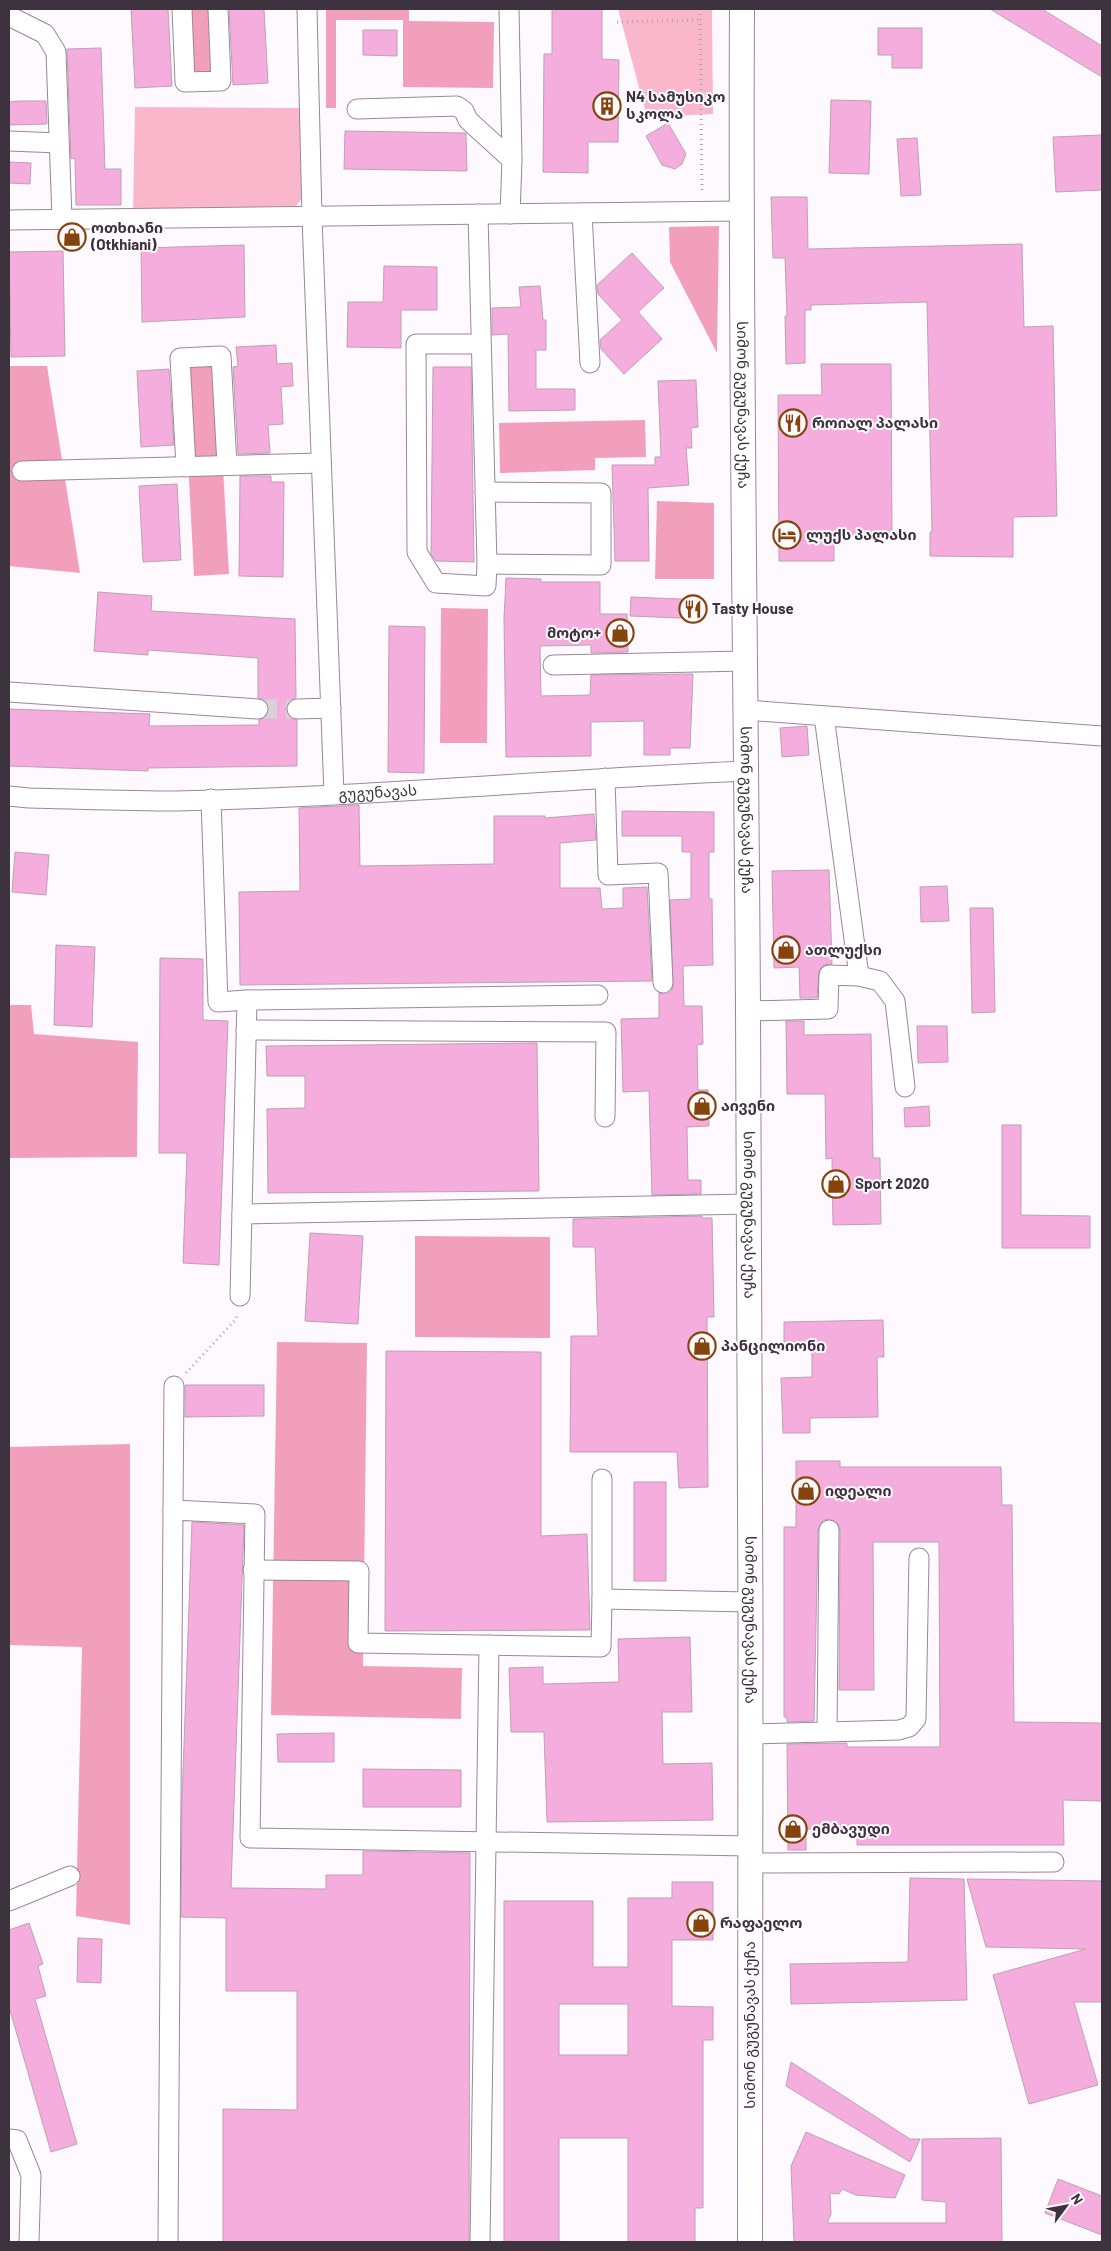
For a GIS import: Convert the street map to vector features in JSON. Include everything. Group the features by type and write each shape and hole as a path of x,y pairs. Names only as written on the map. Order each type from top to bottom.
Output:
{"main road":[{"name":"სიმონ გუგუნავას ქუჩა","path":"742,9 740,211 749,1204 750,2242"}],"street":[{"path":"182,9 184,82 221,81 218,9"},
{"path":"307,9 312,217 334,794"},
{"path":"509,9 512,160 510,214"},
{"path":"9,16 45,34 56,52 62,219"},
{"path":"357,109 457,106 464,111 468,120 512,160"},
{"path":"9,141 59,143"},
{"path":"9,220 740,211"},
{"path":"582,213 590,363"},
{"path":"478,214 485,492 486,586 436,583 417,552 416,344 481,344"},
{"path":"186,467 180,358 221,356 227,465"},
{"path":"22,471 321,463"},
{"path":"485,492 601,493 601,565 486,564"},
{"path":"553,665 745,661"},
{"path":"9,692 258,709"},
{"path":"296,709 331,708"},
{"path":"746,710 1102,736"},
{"path":"824,716 859,976"},
{"name":"გუგუნავას","path":"9,796 137,800 212,799 746,771"},
{"path":"604,778 608,875 658,874 663,983"},
{"path":"212,799 218,1002 598,995"},
{"path":"748,1011 828,1009 829,975 859,976 880,981 895,1001 905,1086"},
{"path":"240,1296 247,1000"},
{"path":"246,1030 606,1032 605,1117"},
{"path":"242,1214 749,1204"},
{"path":"168,2242 174,1386"},
{"path":"253,1570 359,1571 358,1643 601,1647 602,1479"},
{"path":"173,1510 255,1514 250,1838 487,1842 751,1854 1054,1862"},
{"path":"827,1731 829,1530"},
{"path":"750,1734 899,1730 910,1727 916,1719 919,1558"},
{"path":"602,1599 750,1602"},
{"path":"480,2242 489,1645"},
{"path":"9,1901 70,1876"},
{"path":"9,2139 17,2140 31,2175 29,2242"}],"path":[{"path":"700,9 702,211"},
{"path":"617,22 700,20"},
{"path":"174,1386 236,1318 240,1296"}],"shaded area":[{"path":"191,9 210,9 213,72 193,73"},
{"path":"326,9 409,9 409,21 494,22 493,88 403,87 403,20 336,20 336,108 326,108"},
{"path":"618,9 712,9 713,114 647,117"},
{"path":"135,107 302,108 302,198 296,206 133,212"},
{"path":"719,226 717,353 670,262 669,227"},
{"path":"217,360 229,574 194,576 183,361"},
{"path":"9,366 47,366 80,573 9,566"},
{"path":"645,420 646,457 595,458 595,470 500,473 499,423"},
{"path":"657,501 714,503 714,579 655,579"},
{"path":"441,608 488,609 487,743 440,743"},
{"path":"9,1005 31,1005 34,1034 138,1042 137,1157 9,1158"},
{"path":"415,1236 550,1237 550,1338 415,1337"},
{"path":"277,1342 367,1343 363,1666 462,1668 461,1719 271,1715"},
{"path":"130,1444 130,1925 76,1916 82,1647 9,1645 9,1447"}],"building":[{"path":"131,9 168,9 172,86 135,88"},
{"path":"229,9 264,9 268,83 233,85"},
{"path":"552,9 602,9 602,59 619,60 618,142 588,142 588,173 543,172 544,54 552,54"},
{"path":"990,9 1042,9 1102,46 1102,77"},
{"path":"878,28 922,28 922,68 892,68 892,55 878,55"},
{"path":"363,30 397,30 397,56 363,55"},
{"path":"101,48 105,169 121,169 121,205 76,205 75,158 71,159 67,49"},
{"path":"831,100 871,101 869,174 829,173"},
{"path":"46,101 47,124 9,125 9,102"},
{"path":"668,123 686,154 682,164 675,169 662,165 646,136"},
{"path":"345,131 466,133 467,171 344,169"},
{"path":"1102,135 1102,190 1056,192 1053,137"},
{"path":"917,138 921,195 901,196 897,139"},
{"path":"9,162 31,163 30,184 9,183"},
{"path":"771,197 807,197 808,249 1022,244 1024,327 1053,326 1057,516 1013,517 1013,557 930,556 930,532 932,532 927,302 811,305 811,310 805,310 805,363 786,364 785,258 773,258"},
{"path":"244,245 245,317 142,322 141,248"},
{"path":"63,251 65,356 11,357 9,252"},
{"path":"632,253 664,288 638,312 662,339 624,374 601,349 600,340 622,320 598,294 597,285"},
{"path":"384,266 437,267 437,310 401,310 401,348 347,347 348,302 383,302"},
{"path":"540,286 543,320 546,320 546,350 536,350 536,389 575,389 575,410 509,411 508,334 492,335 492,308 521,307 519,287"},
{"path":"276,345 277,364 292,363 293,386 281,387 283,424 268,425 270,453 238,454 233,367 238,366 236,347"},
{"path":"821,364 891,364 892,536 834,536 834,561 779,561 778,395 822,395"},
{"path":"433,367 471,367 474,562 436,561 431,554"},
{"path":"169,369 174,445 141,447 137,371"},
{"path":"696,380 698,427 691,428 692,448 686,448 689,485 648,488 649,561 615,561 612,465 655,465 655,457 661,457 658,381"},
{"path":"240,476 271,476 271,482 284,482 283,577 239,576"},
{"path":"177,484 181,560 143,562 139,486"},
{"path":"506,578 541,579 541,582 600,582 600,614 627,614 628,652 591,653 591,645 540,646 541,696 590,695 591,675 693,674 690,748 670,748 670,755 644,755 644,721 591,722 591,756 506,757 504,618"},
{"path":"98,592 152,596 151,611 295,619 296,698 291,700 286,709 288,715 297,720 297,766 148,768 148,771 9,766 9,709 150,714 149,726 259,725 259,720 268,715 268,704 258,698 258,658 148,650 148,655 94,651"},
{"path":"631,597 704,600 704,619 630,616"},
{"path":"389,626 425,627 424,773 388,772"},
{"path":"807,726 809,755 782,757 780,728"},
{"path":"359,805 360,866 494,864 494,816 545,816 545,818 594,814 596,840 560,843 560,888 600,888 602,909 623,908 623,888 647,887 652,981 240,985 239,892 300,891 299,808"},
{"path":"622,811 714,812 714,852 709,852 709,899 712,899 713,965 683,966 684,1006 702,1006 703,1044 697,1045 698,1090 708,1090 709,1126 687,1127 688,1180 701,1180 701,1194 652,1195 649,1091 623,1092 621,1019 659,1018 659,993 669,993 673,988 670,900 691,899 691,852 682,852 682,836 622,836"},
{"path":"15,852 49,855 46,895 12,892"},
{"path":"829,870 832,964 824,965 819,970 817,998 800,998 799,967 774,968 772,871"},
{"path":"947,886 949,921 921,922 920,887"},
{"path":"970,908 993,908 995,1012 972,1013"},
{"path":"56,945 95,947 92,1027 54,1025"},
{"path":"160,958 203,959 203,1020 228,1021 219,1265 183,1263 187,1153 159,1153"},
{"path":"786,1021 804,1021 804,1035 871,1034 873,1158 880,1158 881,1224 833,1225 832,1158 826,1159 825,1094 787,1094"},
{"path":"917,1026 947,1026 948,1062 918,1063"},
{"path":"537,1043 539,1191 268,1193 267,1109 305,1108 305,1076 267,1076 266,1046"},
{"path":"929,1106 930,1126 905,1127 904,1108"},
{"path":"1002,1125 1021,1125 1021,1215 1090,1216 1090,1248 1002,1248"},
{"path":"702,1216 702,1218 712,1218 714,1317 707,1317 708,1487 679,1488 677,1452 570,1452 571,1336 598,1336 595,1247 573,1247 573,1219"},
{"path":"310,1233 363,1236 358,1324 305,1321"},
{"path":"883,1320 884,1357 877,1357 878,1417 810,1418 810,1433 783,1433 781,1378 812,1377 812,1344 784,1344 784,1322"},
{"path":"386,1351 541,1352 541,1536 587,1534 590,1630 385,1631"},
{"path":"185,1385 264,1385 264,1416 185,1417"},
{"path":"796,1461 840,1461 840,1467 1001,1467 1002,1505 1012,1505 1014,1722 1102,1723 1102,1801 1063,1800 1064,1845 857,1845 857,1829 806,1829 806,1850 788,1850 787,1744 847,1743 847,1747 940,1747 939,1542 873,1542 874,1690 839,1690 840,1530 838,1524 830,1519 823,1520 818,1530 814,1721 787,1722 787,1717 784,1717 784,1527 796,1527"},
{"path":"634,1482 666,1482 666,1581 634,1581"},
{"path":"192,1522 244,1525 231,1888 326,1889 326,1875 363,1875 363,1851 470,1853 469,2242 223,2242 223,2109 297,2110 297,1991 226,1991 226,1918 181,1917 182,1801"},
{"path":"690,1637 692,1712 662,1712 663,1764 712,1763 713,1820 547,1822 544,1732 511,1732 509,1668 543,1667 543,1684 619,1682 618,1639"},
{"path":"334,1733 334,1762 278,1762 277,1734"},
{"path":"363,1769 461,1770 461,1807 363,1807"},
{"path":"910,1878 964,1879 967,2000 791,2004 790,1964 908,1962"},
{"path":"967,1879 1102,1881 1102,2002 1074,2002 1098,2085 1029,2104 993,1975 1086,1949 986,1947"},
{"path":"672,1882 713,1882 713,1940 672,1940 672,2006 713,2007 713,2040 703,2040 703,2208 695,2208 695,2242 628,2242 628,2138 559,2138 559,2242 504,2242 504,1901 593,1901 593,1967 628,1967 628,1898 672,1898","holes":["559,2004 628,2004 628,2055 559,2055"]},
{"path":"29,1923 43,1964 38,1966 46,1996 35,1999 77,2144 51,2152 9,2007 9,1930"},
{"path":"78,1938 102,1939 101,1983 77,1982"},
{"path":"791,2062 910,2139 920,2139 910,2162 786,2086"},
{"path":"806,2132 905,2175 895,2198 856,2195 842,2189 839,2194 830,2193 831,2214 827,2223 946,2223 946,2202 922,2200 922,2139 1001,2138 1002,2242 794,2242 791,2166"},
{"path":"1058,2179 1102,2196 1102,2235 1045,2213"}],"tunnel":[{"path":"258,709 297,709"}],"place":[{"name":"N4 სამუსიკო სკოლა","path":"607,106"},
{"name":"ოთხიანი (Otkhiani)","path":"72,237"},
{"name":"როიალ პალასი","path":"793,423"},
{"name":"ლუქს პალასი","path":"787,535"},
{"name":"Tasty House","path":"693,609"},
{"name":"მოტო+","path":"620,633"},
{"name":"ათლუქსი","path":"786,950"},
{"name":"აივენი","path":"702,1106"},
{"name":"Sport 2020","path":"836,1184"},
{"name":"პანცილიონი","path":"702,1346"},
{"name":"იდეალი","path":"806,1491"},
{"name":"ემბავუდი","path":"793,1829"},
{"name":"რაფაელო","path":"701,1923"}]}
